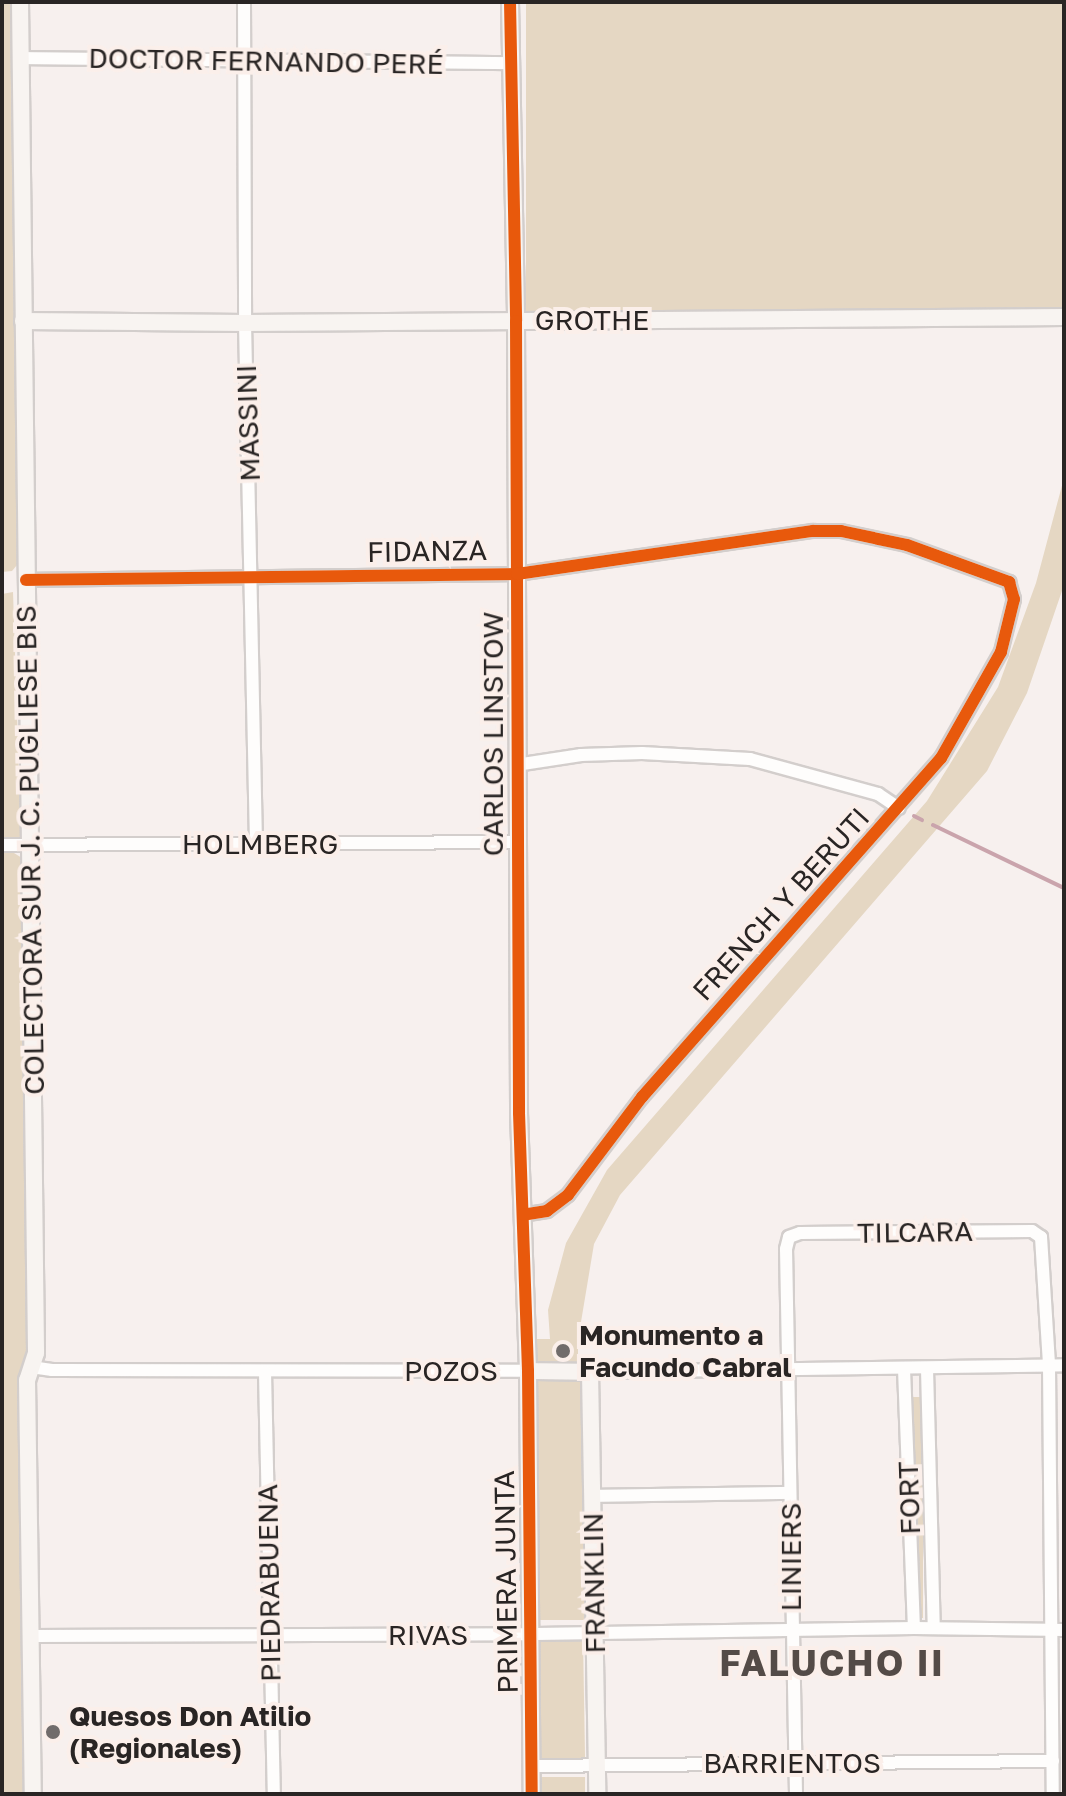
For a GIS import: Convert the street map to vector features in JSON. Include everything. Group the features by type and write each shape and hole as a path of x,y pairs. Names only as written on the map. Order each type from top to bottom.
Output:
{"street":[{"name":"COLECTORA SUR J. C. PUGLIESE BIS","path":"20,2 36,1353 27,1380 33,1794"},
{"name":"MASSINI","path":"244,2 245,323 253,577 256,844"},
{"name":"CARLOS LINSTOW","path":"510,2 516,321 517,842 528,1371"},
{"name":"DOCTOR FERNANDO PERÉ","path":"21,58 511,63"},
{"name":"GROTHE","path":"23,321 245,323 1064,317"},
{"name":"FIDANZA","path":"26,580 517,574 813,531 841,531 907,545 1009,582"},
{"name":"FRENCH Y BERUTI","path":"523,1215 547,1211 568,1195 642,1097 941,758 1001,652 1014,599 1009,582"},
{"path":"516,765 581,755 642,753 750,759 878,794 899,808"},
{"name":"HOLMBERG","path":"2,845 517,842"},
{"name":"TILCARA","path":"789,1237 800,1233 1032,1231 1041,1237 1049,1365"},
{"name":"LINIERS","path":"789,1237 786,1249 796,1794"},
{"name":"POZOS","path":"33,1363 38,1368 52,1370 265,1372 590,1372 1064,1365"},
{"path":"1049,1365 1058,1630 1053,1794"},
{"name":"FORT","path":"904,1369 914,1628"},
{"name":"FORT","path":"927,1369 934,1628"},
{"name":"PRIMERA JUNTA","path":"528,1371 532,1794"},
{"name":"PIEDRABUENA","path":"265,1372 274,1794"},
{"name":"FRANKLIN","path":"590,1372 597,1794"},
{"path":"593,1496 790,1493"},
{"name":"RIVAS","path":"33,1636 531,1634 914,1628 1058,1630"},
{"name":"BARRIENTOS","path":"532,1766 1053,1761"}],"shaded area":[{"path":"2,2 11,2 17,565 12,571 2,572"},
{"path":"526,2 1064,2 1064,312 526,312"},
{"path":"1064,478 1064,585 1027,693 987,771 620,1195 594,1244 578,1340 578,1366 532,1366 532,1339 550,1339 548,1310 566,1243 607,1170 927,801 998,687 1036,583"},
{"path":"13,592 21,836 12,842 2,841 2,594"},
{"path":"2,853 14,853 22,858 29,1349 26,1794 2,1794"},
{"path":"535,1376 584,1376 584,1620 535,1620"},
{"path":"912,1397 923,1397 923,1618 912,1618"},
{"path":"583,1640 585,1759 541,1760 539,1641"},
{"path":"539,1777 585,1777 585,1794 539,1794"}],"waterway":[{"path":"914,816 922,820"},
{"path":"933,825 1064,888"}],"cycle path":[{"path":"510,2 516,321 519,1113 528,1371 532,1794"},
{"path":"26,580 517,574 813,531 841,531 907,545 1009,582 1014,599 1001,652 941,758 642,1097 568,1195 547,1211 523,1215"}],"place":[{"name":"Monumento a Facundo Cabral","path":"563,1351"},
{"name":"Quesos Don Atilio (Regionales)","path":"53,1732"}],"district":[{"name":"FALUCHO II","path":"832,1663"}]}
